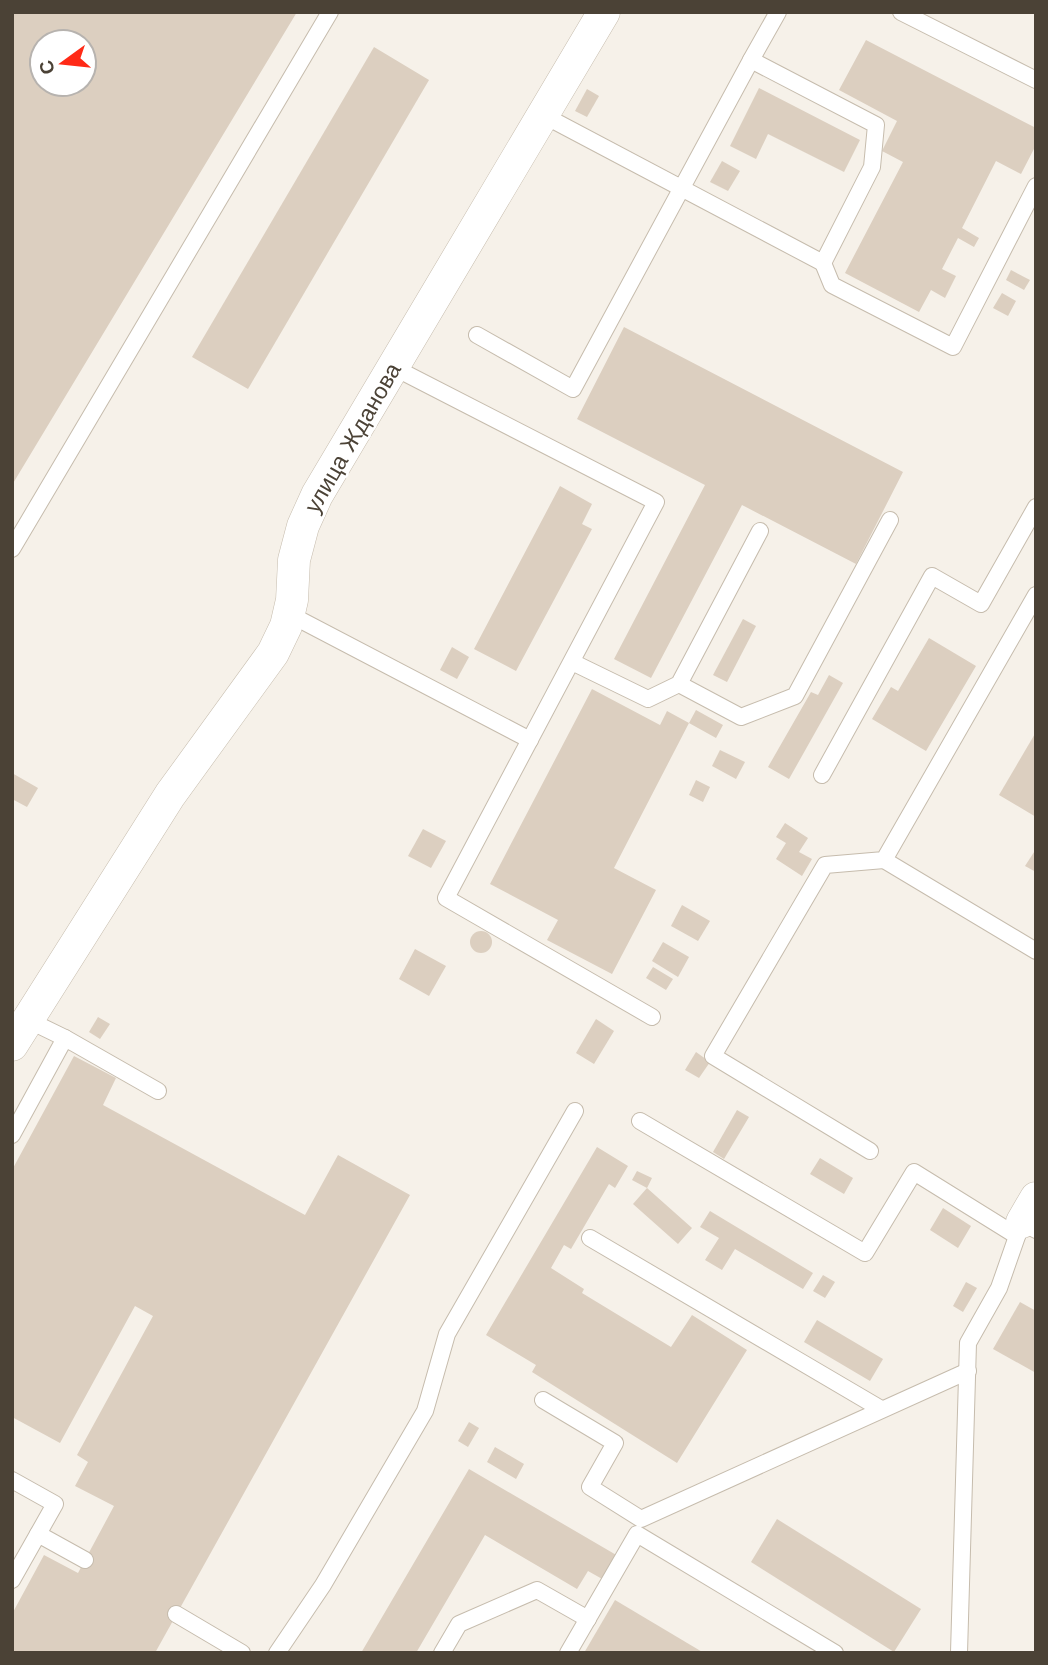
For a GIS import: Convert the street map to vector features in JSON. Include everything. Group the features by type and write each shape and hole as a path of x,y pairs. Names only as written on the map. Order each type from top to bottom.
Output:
{"street":[{"name":"улица Жданова","path":"20,1032 170,794 273,653 286,626 294,559 303,526 317,495 604,12"}],"lane":[{"path":"12,549 330,12"},
{"path":"477,335 573,389 778,12"},
{"path":"901,12 1036,80"},
{"path":"751,60 876,125 872,167 823,263"},
{"path":"543,115 823,263 832,285 953,347 1036,186"},
{"path":"393,367 656,502 446,898 652,1017"},
{"path":"822,775 932,576 981,604 1036,508"},
{"path":"679,684 741,717 795,696 890,520"},
{"path":"572,662 648,699 679,684 760,531"},
{"path":"884,860 1036,596"},
{"path":"289,614 530,740"},
{"path":"870,1151 713,1056 825,865 884,860 1036,951"},
{"path":"20,1032 65,1038 158,1091"},
{"path":"12,1135 65,1038"},
{"path":"277,1653 323,1585 425,1410 447,1334 575,1111"},
{"path":"640,1121 865,1253 914,1171 1028,1221 999,1288 968,1343 959,1653"},
{"path":"590,1238 881,1409"},
{"path":"542,1399 615,1443 590,1487 641,1518 968,1371"},
{"path":"12,1480 55,1504 12,1580"},
{"path":"38,1534 85,1560"},
{"path":"568,1653 636,1534 835,1653"},
{"path":"442,1653 458,1624 537,1590 588,1619"},
{"path":"176,1614 242,1653"}],"building":[{"path":"12,12 297,12 12,485"},
{"path":"866,40 1036,128 1036,145 1021,174 996,161 962,228 979,238 974,247 958,238 942,269 956,276 945,298 931,290 919,312 845,273 903,162 882,151 897,121 839,90"},
{"path":"374,47 429,80 248,389 192,357"},
{"path":"759,88 860,140 844,172 768,134 756,159 730,146"},
{"path":"587,89 599,96 587,117 575,111"},
{"path":"722,161 740,171 728,191 710,182"},
{"path":"1011,270 1030,280 1024,290 1006,280"},
{"path":"1002,293 1016,301 1008,316 993,308"},
{"path":"624,327 903,472 856,564 742,505 651,678 614,659 705,485 577,419"},
{"path":"560,486 592,504 582,524 592,529 516,671 474,649"},
{"path":"743,619 756,626 727,682 713,675"},
{"path":"929,638 976,666 926,751 872,719 891,687 898,691"},
{"path":"452,647 469,657 457,679 440,670"},
{"path":"829,675 843,683 789,779 768,767 811,692 818,695"},
{"path":"592,689 660,725 667,711 689,723 614,868 656,890 612,974 547,940 558,920 490,884"},
{"path":"696,710 723,725 716,738 689,723"},
{"path":"1036,732 1036,817 999,795"},
{"path":"720,750 745,762 736,779 712,766"},
{"path":"12,773 38,788 27,807 12,799"},
{"path":"696,780 710,787 703,802 689,795"},
{"path":"785,823 808,838 799,852 812,859 802,876 776,859 786,843 776,837"},
{"path":"423,829 446,841 431,868 408,856"},
{"path":"1036,849 1036,872 1025,866"},
{"path":"682,905 710,921 698,941 671,926"},
{"path":"481,931 491,938 492,942 485,952 481,953 471,946 470,942 477,932"},
{"path":"663,942 689,957 678,977 652,961"},
{"path":"415,949 446,966 429,996 399,979"},
{"path":"653,967 673,979 666,990 646,978"},
{"path":"98,1017 110,1024 100,1039 89,1032"},
{"path":"596,1019 614,1031 594,1064 576,1053"},
{"path":"696,1052 710,1062 699,1078 685,1070"},
{"path":"74,1056 116,1078 103,1105 305,1215 338,1155 410,1195 155,1653 12,1653 12,1614 44,1555 78,1573 114,1506 75,1486 88,1462 77,1455 153,1316 135,1306 60,1443 12,1417 12,1170"},
{"path":"737,1110 749,1117 724,1159 713,1152"},
{"path":"597,1147 628,1166 615,1188 609,1184 571,1249 564,1245 551,1268 584,1289 582,1293 671,1347 692,1315 747,1350 677,1463 532,1372 536,1365 486,1335"},
{"path":"820,1158 853,1178 844,1194 810,1174"},
{"path":"637,1171 652,1178 647,1188 632,1180"},
{"path":"647,1188 692,1228 678,1244 633,1204"},
{"path":"943,1208 971,1226 958,1248 930,1230"},
{"path":"710,1211 813,1273 803,1289 735,1249 722,1270 705,1260 719,1238 700,1227"},
{"path":"823,1275 835,1282 825,1298 813,1291"},
{"path":"966,1282 977,1288 963,1312 953,1306"},
{"path":"1020,1302 1036,1311 1036,1373 993,1349"},
{"path":"817,1320 883,1359 870,1381 804,1342"},
{"path":"469,1422 479,1428 468,1447 458,1441"},
{"path":"495,1447 524,1464 516,1479 487,1462"},
{"path":"469,1469 618,1556 604,1580 588,1571 577,1589 485,1535 416,1653 361,1653"},
{"path":"777,1519 921,1609 894,1652 751,1562"},
{"path":"615,1600 704,1653 584,1653"}]}
